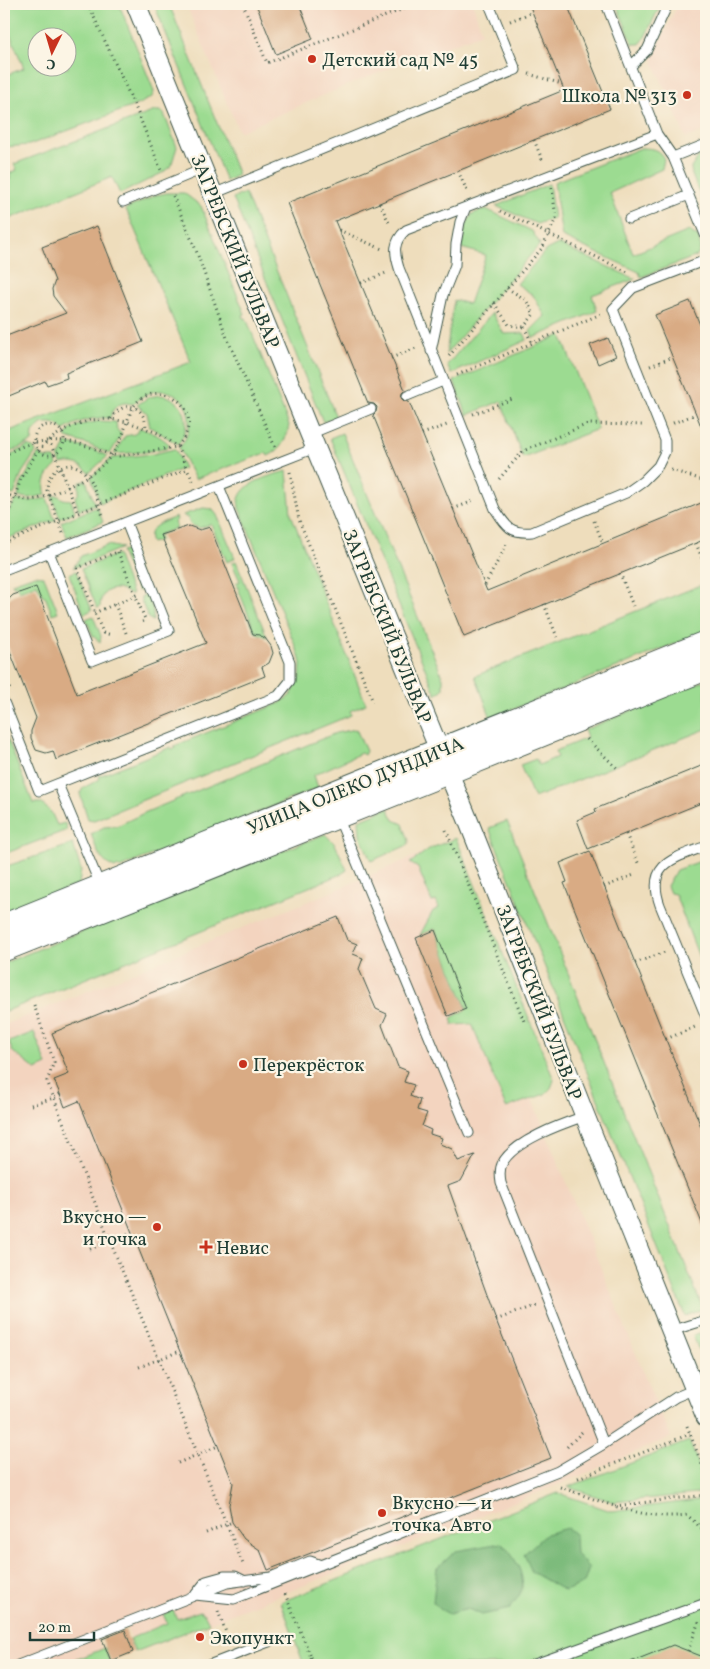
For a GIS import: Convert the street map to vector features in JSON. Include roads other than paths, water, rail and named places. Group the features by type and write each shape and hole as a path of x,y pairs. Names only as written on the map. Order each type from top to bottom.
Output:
{"street":[{"name":"ЗАГРЕБСКИЙ БУЛЬВАР","path":"136,4 448,772 706,1417"},
{"name":"УЛИЦА ОЛЕКО ДУНДИЧА","path":"333,806 439,751 706,643"},
{"name":"УЛИЦА ОЛЕКО ДУНДИЧА","path":"4,949 105,897 333,806 448,772 706,668"},
{"name":"УЛИЦА ОЛЕКО ДУНДИЧА","path":"4,926 105,897"}],"lane":[{"path":"213,194 516,70 489,4"},
{"path":"606,4 657,134 673,156 706,237"},
{"path":"631,66 646,50 668,4"},
{"path":"657,134 550,178 406,230 397,242 395,254 399,268 443,381 495,509 503,521 514,531 521,533 532,532 626,493 643,481 658,466 666,452 665,440 613,309 633,288 706,260"},
{"path":"673,156 706,144"},
{"path":"123,202 203,169"},
{"path":"629,219 689,195"},
{"path":"430,347 443,295 455,265 460,222 469,206"},
{"path":"407,396 443,381"},
{"path":"4,570 281,461 312,441 371,409"},
{"path":"4,702 39,792 278,696 290,681 290,662 219,486"},
{"path":"49,552 92,661 169,631 126,522"},
{"path":"58,784 105,897"},
{"path":"333,806 469,1133"},
{"path":"704,1021 657,895 656,885 658,876 669,860 706,846"},
{"path":"585,1116 544,1132 515,1149 502,1163 500,1183 604,1444"},
{"path":"672,1331 706,1320"},
{"path":"195,1595 234,1599 549,1475 604,1444 676,1396 695,1389"},
{"path":"18,1665 227,1583 271,1577 310,1561 321,1565"},
{"path":"532,1665 706,1603"},
{"path":"209,1665 271,1641"}],"place":[{"name":"Детский сад № 45","path":"312,59"},
{"name":"Школа № 313","path":"687,95"},
{"name":"Перекрёсток","path":"243,1064"},
{"name":"Вкусно — и точка","path":"157,1227"},
{"name":"Невис","path":"206,1247"},
{"name":"Вкусно — и точка. Авто","path":"382,1513"},
{"name":"Экопункт","path":"200,1637"}]}
